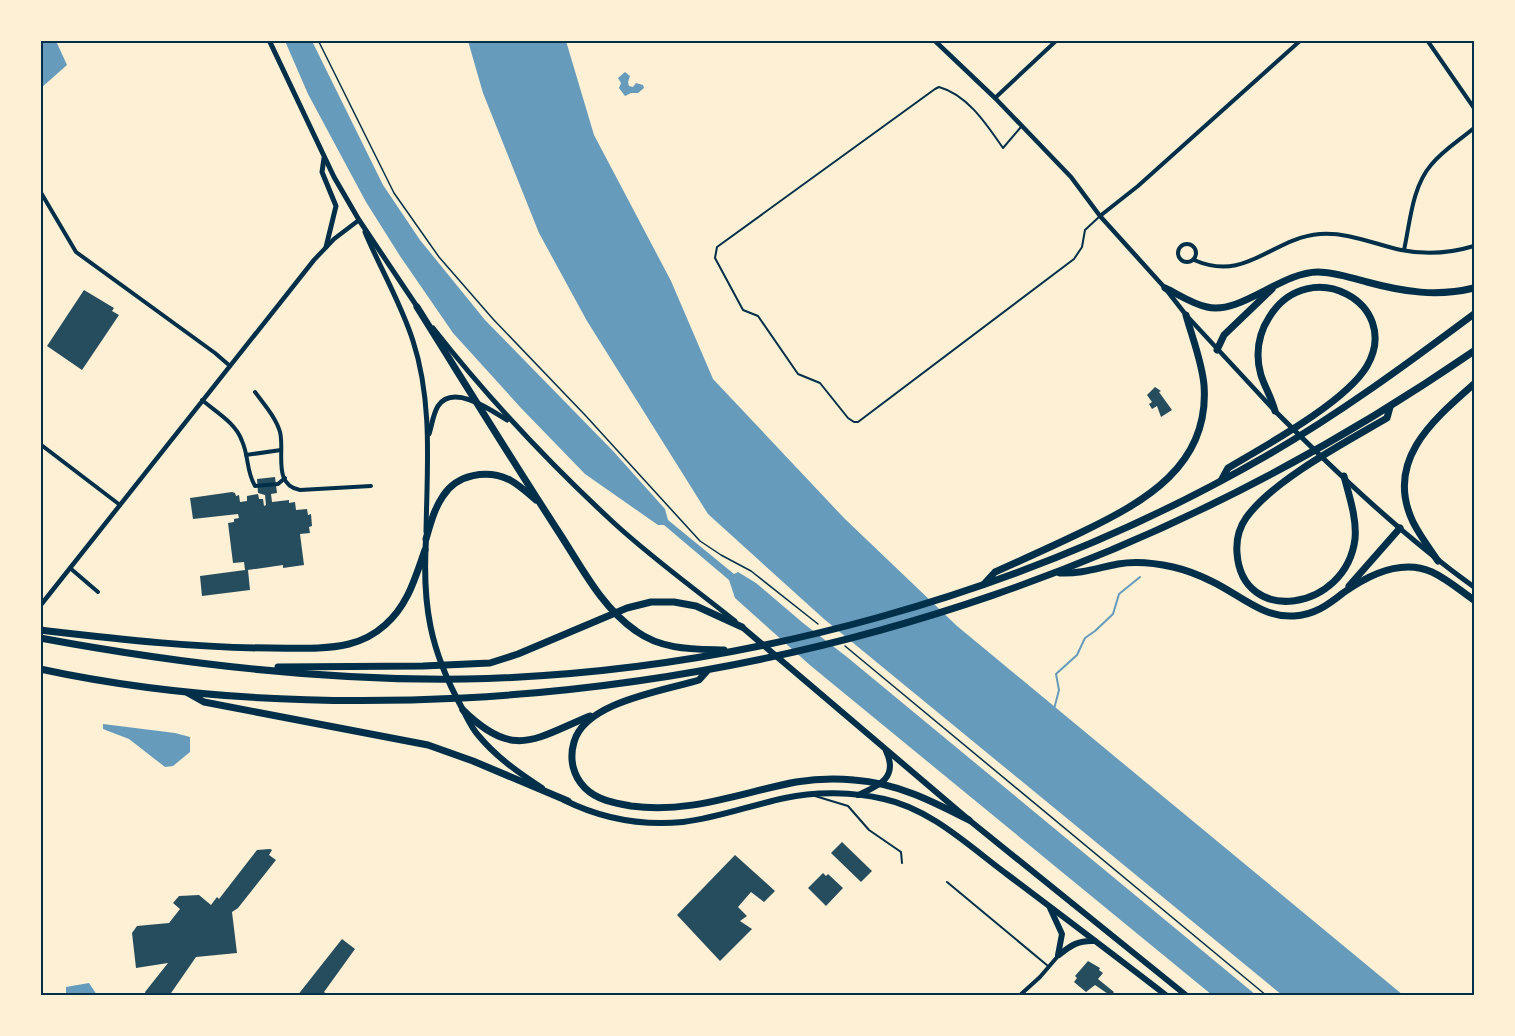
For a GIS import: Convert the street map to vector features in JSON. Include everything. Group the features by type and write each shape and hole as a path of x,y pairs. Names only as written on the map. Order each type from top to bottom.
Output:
{"highway":[{"path":"1165,288 1198,304 1217,308 1234,304 1300,274 1321,272 1422,293 1449,293 1474,288"},
{"path":"1217,350 1224,335 1276,285"},
{"path":"1222,481 1228,468 1320,410 1345,392 1361,375 1372,355 1374,332 1367,312 1353,297 1334,288 1314,287 1292,294 1274,310 1262,330 1258,353 1262,381 1272,399 1275,411"},
{"path":"417,307 604,600 629,626 650,639 669,646 737,650"},
{"path":"40,638 150,657 237,667 343,676 466,679 601,670 689,659 839,627 983,585 1104,538 1222,481 1330,417 1474,314"},
{"path":"983,585 995,572 1117,515 1154,491 1181,465 1197,437 1202,419 1204,395 1201,367 1186,315"},
{"path":"40,669 186,692 315,701 473,697 603,685 753,661 857,637 974,603 1057,573 1221,501 1288,466 1390,407 1474,351"},
{"path":"1438,561 1410,513 1405,495 1407,467 1416,443 1428,427 1474,384"},
{"path":"1344,476 1354,515 1355,530 1351,554 1340,575 1321,592 1302,600 1283,601 1258,592 1244,576 1237,557 1238,536 1247,517 1290,478 1387,418 1390,407"},
{"path":"426,539 434,513 444,493 460,480 470,476 489,474 500,476 518,485 542,506"},
{"path":"1344,593 1400,528"},
{"path":"40,630 210,647 303,648 350,644 385,626 395,614 411,590 425,550"},
{"path":"1057,573 1079,574 1120,564 1161,565 1200,576 1259,609 1284,616 1313,612 1378,573 1407,567 1431,572 1474,600"},
{"path":"237,667 423,666 497,661 627,608 651,602 674,602 696,606 742,627"},
{"path":"463,710 488,732 512,740 535,739 599,712 699,680 707,670"},
{"path":"186,692 204,702 428,745 473,761 567,801"},
{"path":"599,712 588,720 575,738 572,749 574,772 580,783 598,798 637,807 696,806 798,782 839,779 882,783 921,795 969,820"}],"main road":[{"path":"269,40 324,157 359,220 417,307 479,384 557,469 616,525 742,627 969,820 1187,996"},
{"path":"324,157 322,172 336,206 326,247"},
{"path":"359,220 413,339 425,396 426,600 431,631 440,662 463,710 478,735 506,762 542,788 567,801 613,819 635,823 660,823 704,818 786,797 810,795 857,795 898,803 931,819 1167,996"},
{"path":"427,444 434,416 440,404 449,398 465,398 477,403 516,426"},
{"path":"1275,411 1400,528 1438,561 1474,587"},
{"path":"857,795 882,783 888,776 890,761 885,750"},
{"path":"1048,905 1062,934 1062,945 1058,955"},
{"path":"1058,955 1072,944 1082,940 1096,941"}],"street":[{"path":"934,40 995,98 1071,177 1100,216 1165,288 1186,315 1275,411"},
{"path":"995,98 1057,40"},
{"path":"1100,216 1138,186 1301,40"},
{"path":"1427,40 1474,108"},
{"path":"1404,250 1417,192 1425,172 1440,155 1474,128"},
{"path":"40,191 76,252 230,366"},
{"path":"40,606 326,247 359,220"},
{"path":"1194,260 1196,253 1193,246 1182,245 1177,252 1179,260 1186,262 1194,260 1216,267 1235,266 1302,237 1331,233 1404,250 1430,253 1456,251 1474,246"},
{"path":"255,392 280,430 281,462 285,478 292,487 300,490 371,486"},
{"path":"202,400 236,431 243,441 249,476 255,486 278,484 285,478"},
{"path":"40,444 120,505"},
{"path":"246,455 281,450"},
{"path":"70,568 98,592"},
{"path":"1019,996 1040,977 1058,955"}],"lane":[{"path":"1022,127 1003,148 974,110 939,87 717,247 715,258 743,310 758,316 798,374 820,384 848,418 858,422 1074,259 1082,247 1085,230 1100,216"},
{"path":"810,795 848,806 869,830 901,852 902,862"},
{"path":"947,882 1049,966"}],"path":[{"path":"318,40 394,193 439,257 493,319 585,415 700,541 751,571 822,627"},
{"path":"838,641 1267,996"}],"water":[{"path":"41,40 56,41 67,65 41,88"},
{"path":"285,41 312,41 383,185 420,240 485,320 613,451 665,509 668,520 734,574 738,572 756,583 1256,995 1212,995 811,666 735,598 729,580 664,525 658,525 585,474 453,333 366,202 308,94"},
{"path":"468,41 566,41 594,135 671,281 713,379 844,518 957,626 1403,995 1282,995 824,619 708,514 587,321 539,233 483,93"},
{"path":"625,72 630,76 629,86 633,87 636,83 643,85 644,88 638,93 625,96 619,88 621,83 618,78"},
{"path":"103,724 190,737 190,752 173,766 165,767 129,739 103,729"},
{"path":"89,983 97,995 66,995 66,987"}],"building":[{"path":"84,290 114,308 112,311 119,315 82,370 47,346"},
{"path":"1155,387 1161,391 1159,392 1172,410 1161,417 1157,406 1152,409 1149,404 1152,402 1147,395"},
{"path":"275,477 277,493 271,494 272,502 289,500 289,503 295,502 296,510 307,509 308,515 311,514 310,533 300,534 304,565 283,568 283,565 248,570 250,590 202,596 200,576 245,570 244,562 233,563 228,523 239,518 238,514 193,519 190,498 232,492 236,496 239,495 240,502 247,501 247,496 258,494 259,499 263,499 264,506 266,505 265,495 258,493 257,479"},
{"path":"842,842 872,871 861,882 831,853"},
{"path":"257,850 272,850 269,855 276,860 238,908 232,912 237,953 196,957 169,996 146,996 145,992 168,963 136,968 132,933 137,926 169,923 180,909 173,903 179,896 199,895 211,905 217,897 219,899"},
{"path":"735,855 775,891 764,902 751,892 738,907 747,916 740,921 752,929 720,961 677,915"},
{"path":"823,873 826,876 828,874 843,888 826,906 808,888"},
{"path":"342,939 355,949 324,992 329,996 297,996"},
{"path":"1088,961 1100,968 1099,970 1103,973 1098,979 1114,992 1111,996 1095,985 1086,992 1074,982 1077,978 1075,976"}],"waterway":[{"path":"1054,709 1059,690 1056,674 1077,655 1085,638 1113,614 1119,594 1140,577"}]}
